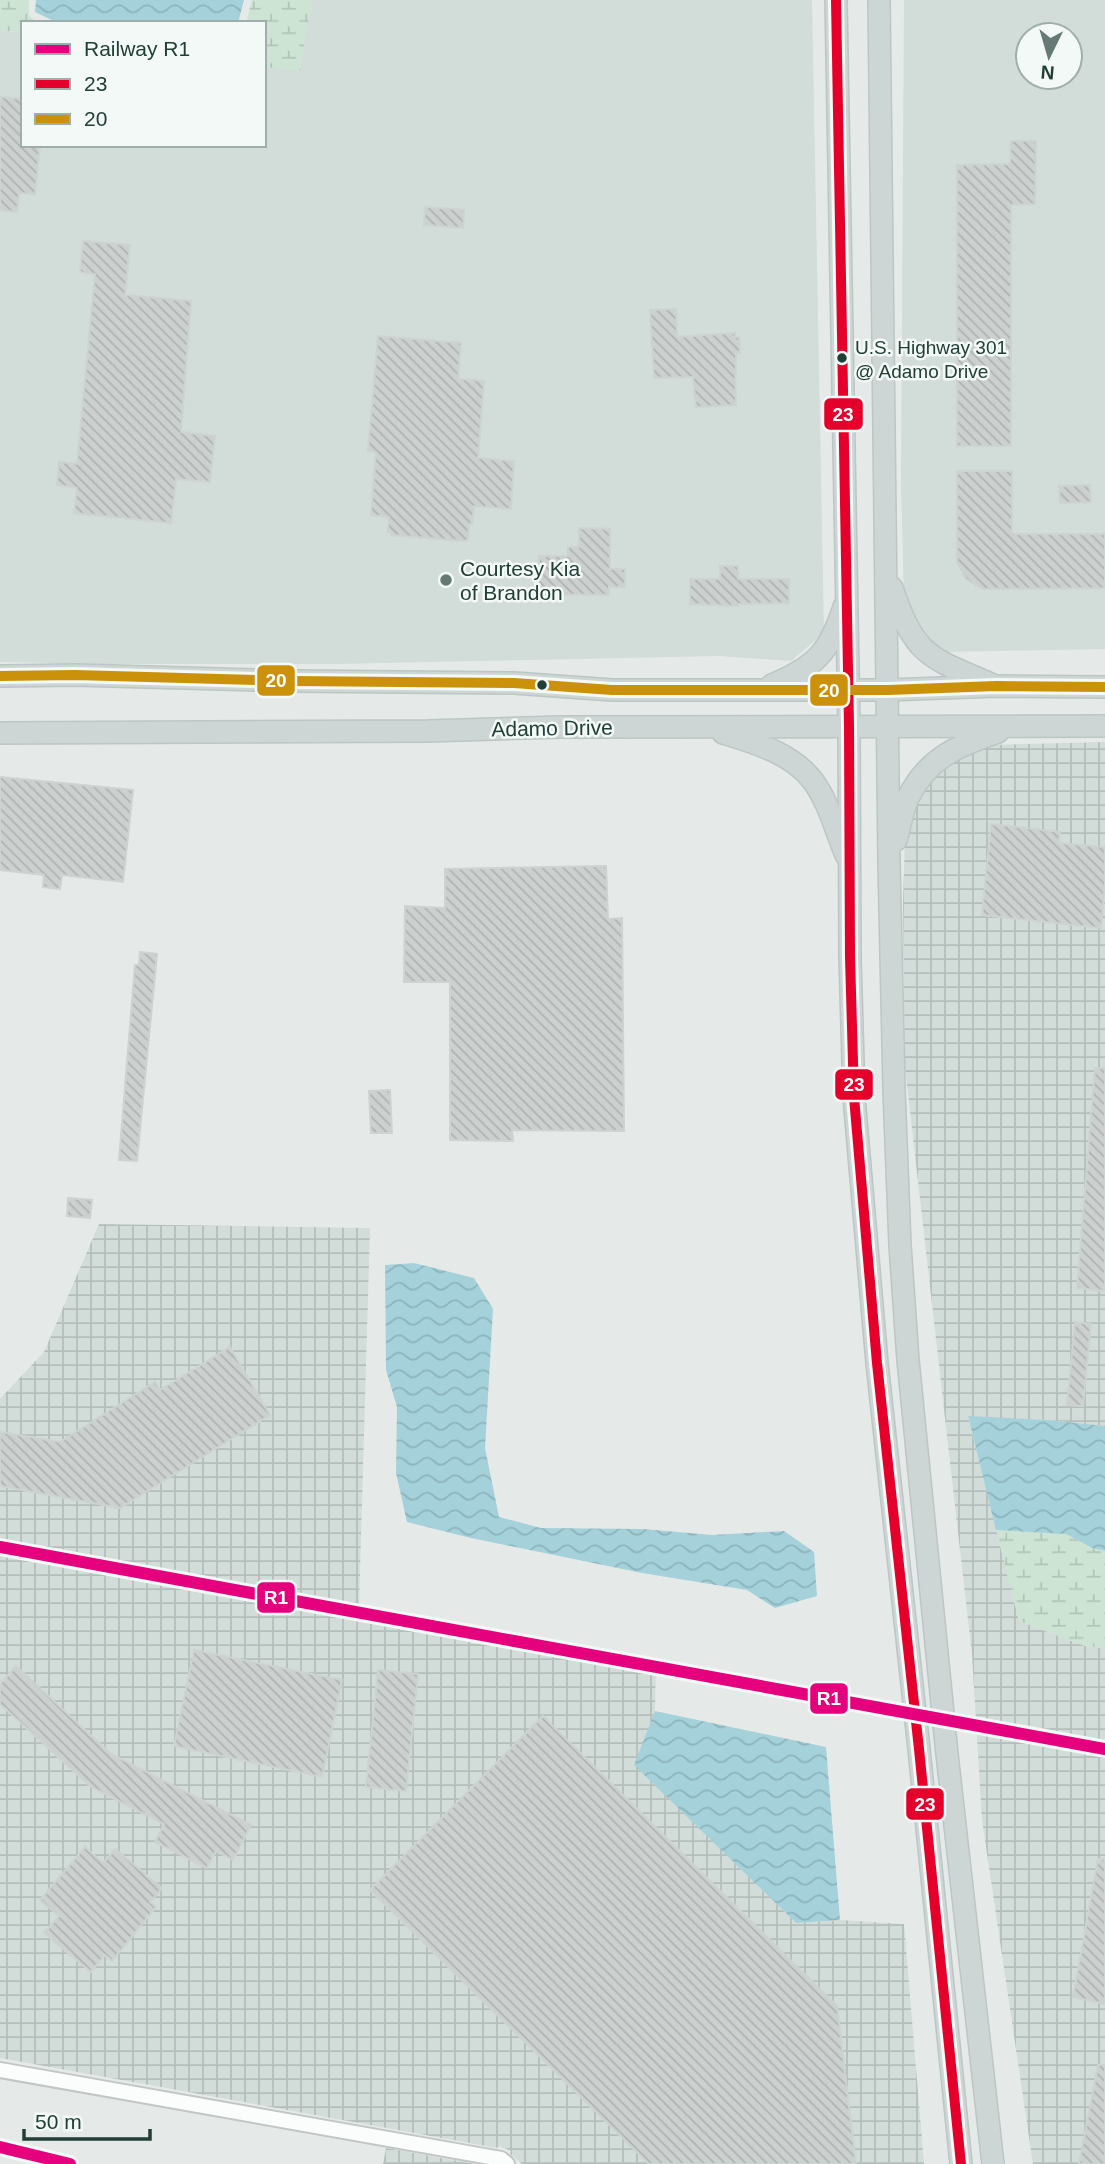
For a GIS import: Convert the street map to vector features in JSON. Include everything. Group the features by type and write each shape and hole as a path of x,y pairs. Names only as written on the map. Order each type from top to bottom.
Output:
{"main road":[{"path":"836,0 848,595 854,1084 862,1212 961,2164"},
{"path":"879,0 889,862 900,1244 908,1360 947,1754 993,2164"},
{"path":"886,570 900,611 918,645 944,664 996,686"},
{"path":"764,688 792,676 817,660 838,625 848,595"},
{"name":"Adamo Drive","path":"0,676 501,683 612,690 1105,687"},
{"path":"889,862 909,797 934,761 964,743 1018,725"},
{"name":"Adamo Drive","path":"0,733 1105,726"},
{"path":"705,727 770,749 799,766 814,782 850,865"}],"street":[{"path":"0,2070 501,2159 507,2164"}],"shaded area":[{"path":"312,0 812,0 824,633 791,661 718,656 336,664 0,662 0,30 21,33 21,147 266,147 266,67 300,70"},
{"path":"904,0 1105,0 1105,649 942,652 924,638 904,597 901,482"},
{"path":"1105,742 1105,1426 1048,1420 968,1417 1019,1621 1085,1646 1105,1648 1105,2164 1033,2164 982,1820 972,1655 905,1067 905,839 916,802 940,769 967,753 988,745"},
{"path":"99,1224 370,1228 359,1606 656,1661 655,1711 635,1765 796,1923 840,1920 904,1924 924,2164 522,2164 510,2154 511,2151 499,2146 497,2148 0,2058 0,1399 44,1352"},
{"path":"386,2148 475,2164 383,2164"}],"green space":[{"path":"0,0 29,0 29,16 36,21 21,21 21,33 0,30"},
{"path":"252,0 312,0 300,71 266,67 266,21 247,21"},
{"path":"996,1530 1066,1534 1092,1548 1105,1551 1105,1648 1085,1646 1019,1621"}],"water":[{"path":"36,0 244,0 239,21 54,21 35,12"},
{"path":"414,1263 474,1278 493,1309 485,1448 499,1517 541,1528 643,1529 712,1535 784,1531 814,1552 817,1596 775,1608 747,1590 642,1573 407,1522 396,1473 397,1407 386,1370 385,1265"},
{"path":"968,1416 1105,1426 1105,1551 1092,1548 1066,1534 996,1530"},
{"path":"655,1711 826,1747 840,1920 796,1923 634,1765"}],"building":[{"path":"0,97 21,99 21,147 40,147 35,194 19,193 17,212 0,210"},
{"path":"1011,141 1036,141 1035,204 1011,205 1011,446 957,446 957,165 1010,164"},
{"path":"425,207 464,210 463,228 424,225"},
{"path":"83,241 130,245 125,295 191,301 181,432 215,436 210,482 176,479 171,523 74,513 77,488 57,485 59,462 77,464 95,274 80,272"},
{"path":"676,309 677,337 735,333 735,337 739,337 740,353 736,353 735,374 736,405 696,407 693,377 654,378 650,310"},
{"path":"378,336 461,343 458,379 484,381 478,458 514,461 511,509 474,506 468,540 391,535 391,532 388,532 389,517 371,515 376,452 368,451"},
{"path":"957,471 1012,471 1012,534 1105,534 1105,588 983,589 966,579 957,562"},
{"path":"1090,485 1091,502 1060,503 1059,486"},
{"path":"579,528 610,529 610,569 625,569 625,587 609,587 609,595 538,594 539,556 568,556 568,547 579,547"},
{"path":"720,566 738,566 738,579 789,579 789,603 738,606 690,604 690,579 720,579"},
{"path":"0,777 133,790 123,882 62,875 60,889 43,887 44,875 0,870"},
{"path":"991,824 1060,832 1059,843 1105,847 1101,928 982,915"},
{"path":"606,866 608,919 622,918 624,1131 512,1130 513,1141 450,1140 450,982 404,982 405,906 445,908 445,869"},
{"path":"140,952 157,954 137,1161 119,1160 135,965 139,965"},
{"path":"1095,1068 1105,1068 1105,1291 1077,1288"},
{"path":"390,1090 392,1133 371,1133 369,1091"},
{"path":"68,1198 92,1200 90,1218 67,1216"},
{"path":"1075,1322 1091,1324 1083,1406 1067,1405"},
{"path":"230,1347 270,1415 120,1508 0,1486 0,1432 60,1442 155,1382 160,1390"},
{"path":"194,1650 342,1680 322,1777 174,1746"},
{"path":"16,1666 111,1754 251,1825 233,1860 216,1851 207,1868 155,1842 164,1824 91,1787 0,1704 0,1684"},
{"path":"378,1670 418,1674 406,1791 366,1787"},
{"path":"543,1716 837,2006 856,2164 649,2164 370,1890"},
{"path":"85,1847 103,1863 115,1849 162,1888 150,1902 156,1907 112,1961 105,1955 91,1972 44,1933 59,1916 40,1900"},
{"path":"1098,1859 1105,1859 1105,2004 1073,1997"},
{"path":"1098,2065 1105,2065 1105,2164 1079,2164"}],"rail line":[{"name":"R1","path":"0,1547 1105,1749"},
{"name":"R1","path":"0,2147 70,2164"}],"transit line":[{"name":"23","path":"836,0 854,1097 877,1363 961,2164"},
{"name":"20","path":"0,676 514,683 612,690 1105,687"}],"place":[{"name":"U.S. Highway 301 @ Adamo Drive","path":"842,358"},
{"name":"Courtesy Kia of Brandon","path":"446,580"}]}
